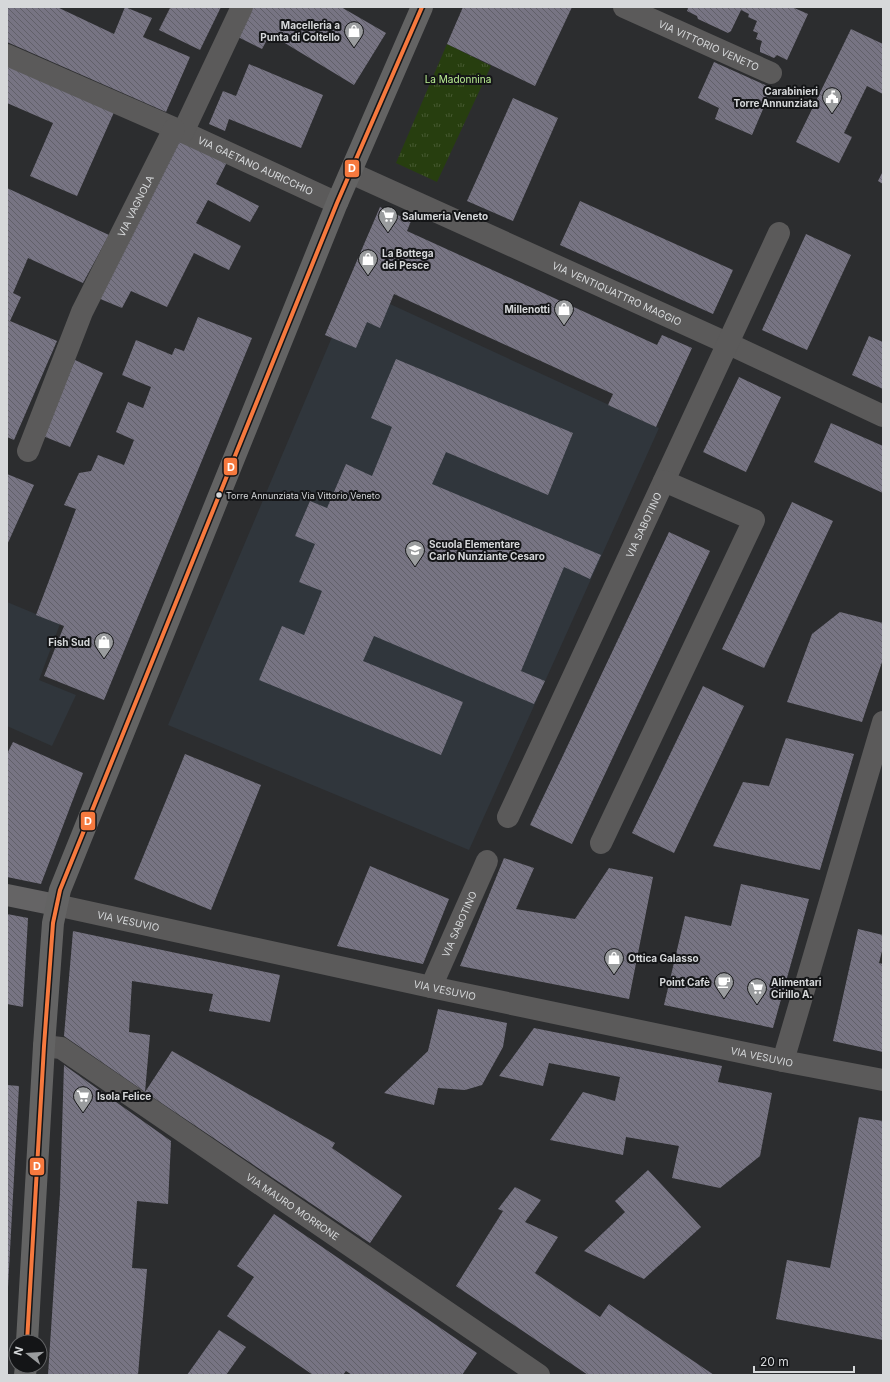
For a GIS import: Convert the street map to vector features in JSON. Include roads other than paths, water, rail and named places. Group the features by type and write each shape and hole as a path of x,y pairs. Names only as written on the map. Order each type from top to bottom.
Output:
{"main road":[{"path":"27,1334 44,1046 53,923 56,905 63,883 337,203 422,7"}],"street":[{"name":"VIA VAGNOLA","path":"28,451 82,312 179,130 242,7"},
{"name":"VIA VITTORIO VENETO","path":"624,7 771,73"},
{"path":"7,55 179,130"},
{"name":"VIA GAETANO AURICCHIO","path":"179,130 337,203"},
{"name":"VIA VENTIQUATTRO MAGGIO","path":"351,173 883,416"},
{"name":"VIA SABOTINO","path":"508,817 779,233"},
{"path":"601,843 754,520 664,481"},
{"path":"783,1061 883,722"},
{"name":"VIA SABOTINO","path":"431,987 487,861"},
{"name":"VIA VESUVIO","path":"7,895 431,987 783,1061 883,1080"},
{"name":"VIA MAURO MORRONE","path":"44,1046 62,1048 539,1375"}],"place":[{"name":"Macelleria a Punta di Coltello","path":"354,48"},
{"name":"Carabinieri Torre Annunziata","path":"832,114"},
{"name":"Salumeria Veneto","path":"388,233"},
{"name":"La Bottega del Pesce","path":"368,276"},
{"name":"Millenotti","path":"564,326"},
{"name":"Torre Annunziata Via Vittorio Veneto","path":"219,495"},
{"name":"Scuola Elementare Carlo Nunziante Cesaro","path":"415,567"},
{"name":"Fish Sud","path":"104,659"},
{"name":"Ottica Galasso","path":"614,975"},
{"name":"Point Cafè","path":"724,999"},
{"name":"Alimentari Cirillo A.","path":"757,1005"},
{"name":"Isola Felice","path":"83,1113"}],"park label":[{"name":"La Madonnina","path":"458,79"}]}
